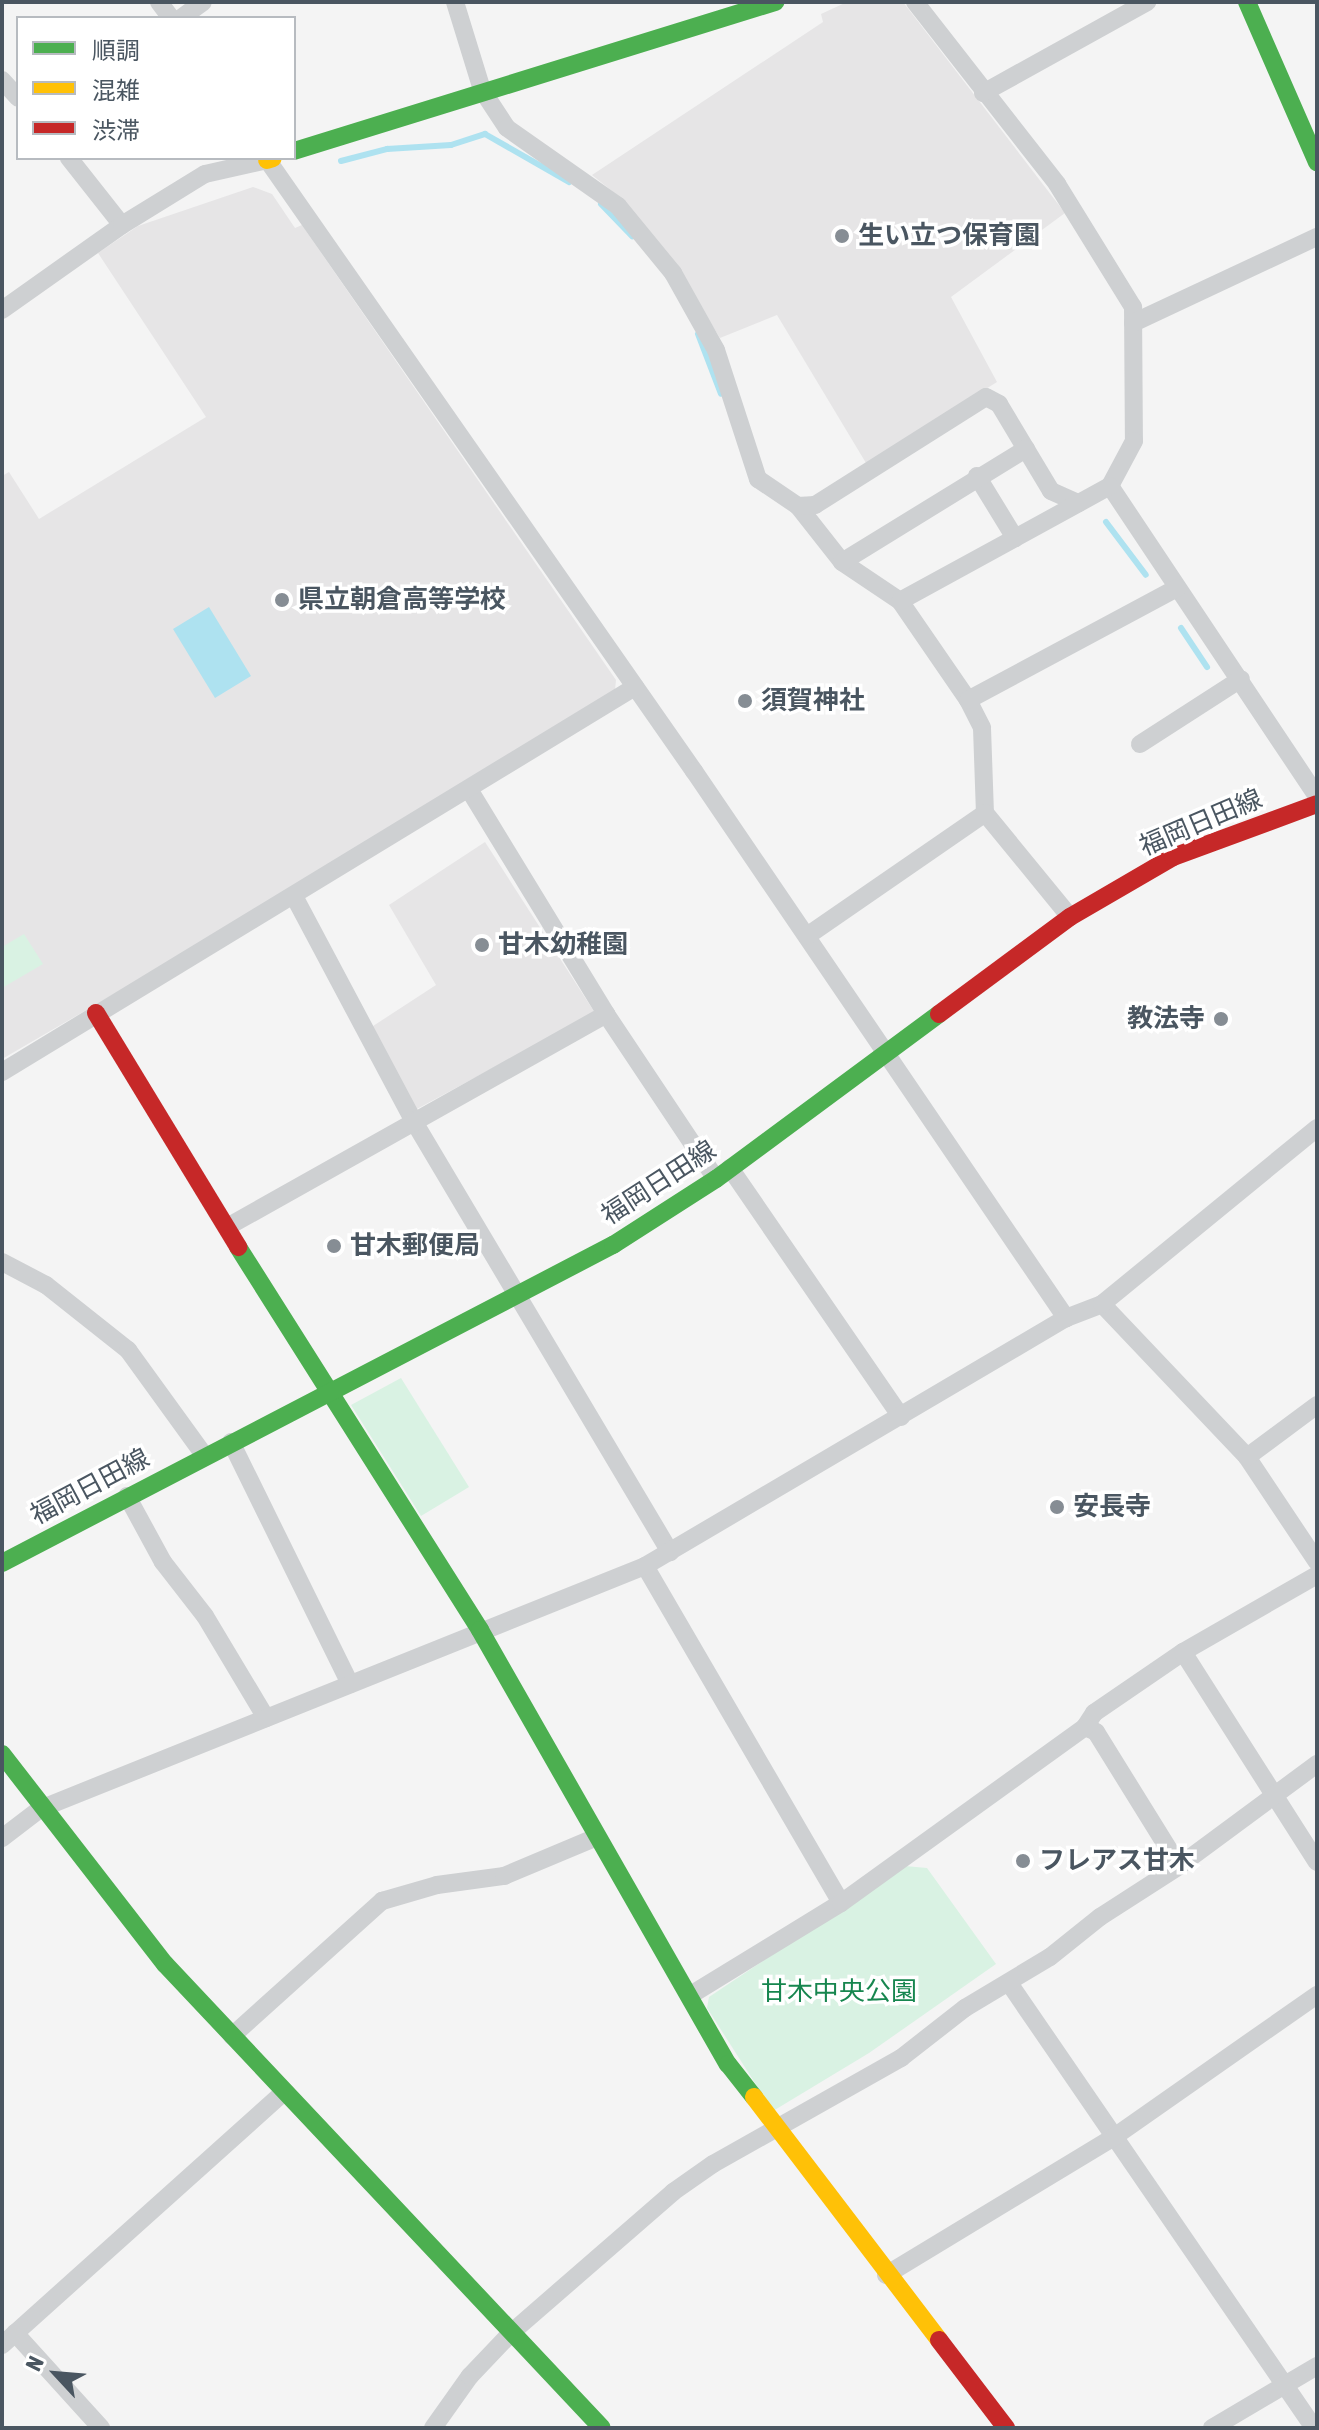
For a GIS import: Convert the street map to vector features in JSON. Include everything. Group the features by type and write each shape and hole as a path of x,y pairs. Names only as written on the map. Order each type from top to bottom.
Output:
{"street":[{"path":"184,16 203,2"},
{"path":"455,2 482,90 507,128 618,206 673,273 716,350 758,479 798,507 842,562 900,601 968,700 982,728 985,813 1070,917"},
{"path":"296,150 482,90 775,2"},
{"path":"900,601 1110,486 1134,441 1133,307 1057,184 915,2"},
{"path":"983,93 1147,2"},
{"path":"1247,2 1317,162"},
{"path":"2,80 16,96"},
{"path":"71,160 122,225"},
{"path":"2,310 122,225 205,174 265,160"},
{"path":"270,160 807,936 1066,1318"},
{"path":"1133,323 1317,237"},
{"path":"798,507 815,505 986,397 999,404 1020,452 1051,491 1078,503"},
{"path":"842,562 1020,452"},
{"path":"977,476 1015,538"},
{"path":"1110,486 1317,796"},
{"path":"968,700 1177,588"},
{"path":"1140,744 1241,679"},
{"path":"2,1072 96,1013 295,898 635,687"},
{"path":"470,791 606,1014 901,1417"},
{"name":"福岡日田線","path":"2,1563 204,1455 517,1298 723,1174 885,1050 1070,917 1173,857 1317,804"},
{"path":"807,936 985,813"},
{"path":"295,898 413,1120 670,1552"},
{"path":"96,1013 312,1369 330,1391 480,1630 728,2064 886,2275 1006,2428"},
{"path":"227,1227 606,1014"},
{"path":"2,1838 40,1809 645,1566 1066,1318 1102,1304 1317,1128"},
{"path":"2,1262 46,1285 128,1350 204,1455"},
{"path":"1102,1304 1247,1457 1317,1562"},
{"path":"1247,1457 1317,1405"},
{"path":"231,1442 350,1684"},
{"path":"127,1496 163,1562 205,1616 266,1718"},
{"path":"645,1566 841,1903"},
{"path":"689,1996 841,1903 1085,1727 1094,1713 1183,1652 1317,1575"},
{"path":"1183,1652 1317,1862"},
{"path":"1085,1727 1096,1732 1179,1866"},
{"path":"2,1754 40,1809 165,1964 602,2428"},
{"path":"433,2428 470,2376 511,2333 673,2192 901,2058 965,2008 1009,1983 1179,1866 1317,1764"},
{"path":"232,2036 382,1901 437,1885 504,1876 597,1837"},
{"path":"1009,1983 1284,2389 1314,2428"},
{"path":"886,2275 1114,2137 1317,1995"},
{"path":"101,2428 8,2339 284,2092"},
{"path":"1212,2428 1284,2389 1317,2366"}],"shaded area":[{"name":"生い立つ保育園","path":"847,2 903,2 1065,213 951,297 997,382 866,463 777,315 720,338 670,259 617,195 592,175 823,22 821,14"},
{"name":"県立朝倉高等学校","path":"253,187 272,194 295,228 302,225 616,680 615,690 343,861 2,1059 2,476 9,472 39,519 206,417 98,253 138,226"},
{"name":"甘木幼稚園","path":"485,842 595,1013 415,1110 370,1028 436,985 389,905"}],"green space":[{"path":"24,934 43,964 2,988 2,947"},
{"path":"401,1378 469,1487 421,1516 351,1405"},
{"name":"甘木中央公園","path":"905,1866 927,1868 996,1964 869,2053 773,2111 707,2008 709,1997"}],"water":[{"path":"209,607 251,676 215,698 173,629"}],"waterway":[{"path":"341,161 387,149 451,145 485,134 569,182"},
{"path":"601,204 632,236"},
{"path":"698,334 721,394"},
{"path":"1106,522 1146,575"},
{"path":"1181,628 1207,667"}],"traffic: fast":[{"path":"296,150 775,2"},
{"path":"1247,2 1317,162"},
{"path":"2,1563 613,1245 716,1179 939,1014"},
{"path":"238,1247 480,1630 728,2064 754,2097"},
{"path":"2,1754 165,1964 602,2428"}],"traffic: slow":[{"path":"754,2097 939,2340"}],"traffic: jam":[{"path":"939,1014 1070,917 1173,857 1317,804"},
{"path":"96,1013 238,1247"},
{"path":"939,2340 1006,2428"}],"place":[{"name":"生い立つ保育園","path":"842,236"},
{"name":"県立朝倉高等学校","path":"282,600"},
{"name":"須賀神社","path":"745,701"},
{"name":"甘木幼稚園","path":"482,945"},
{"name":"教法寺","path":"1221,1019"},
{"name":"甘木郵便局","path":"334,1246"},
{"name":"安長寺","path":"1057,1507"},
{"name":"フレアス甘木","path":"1023,1861"}]}
